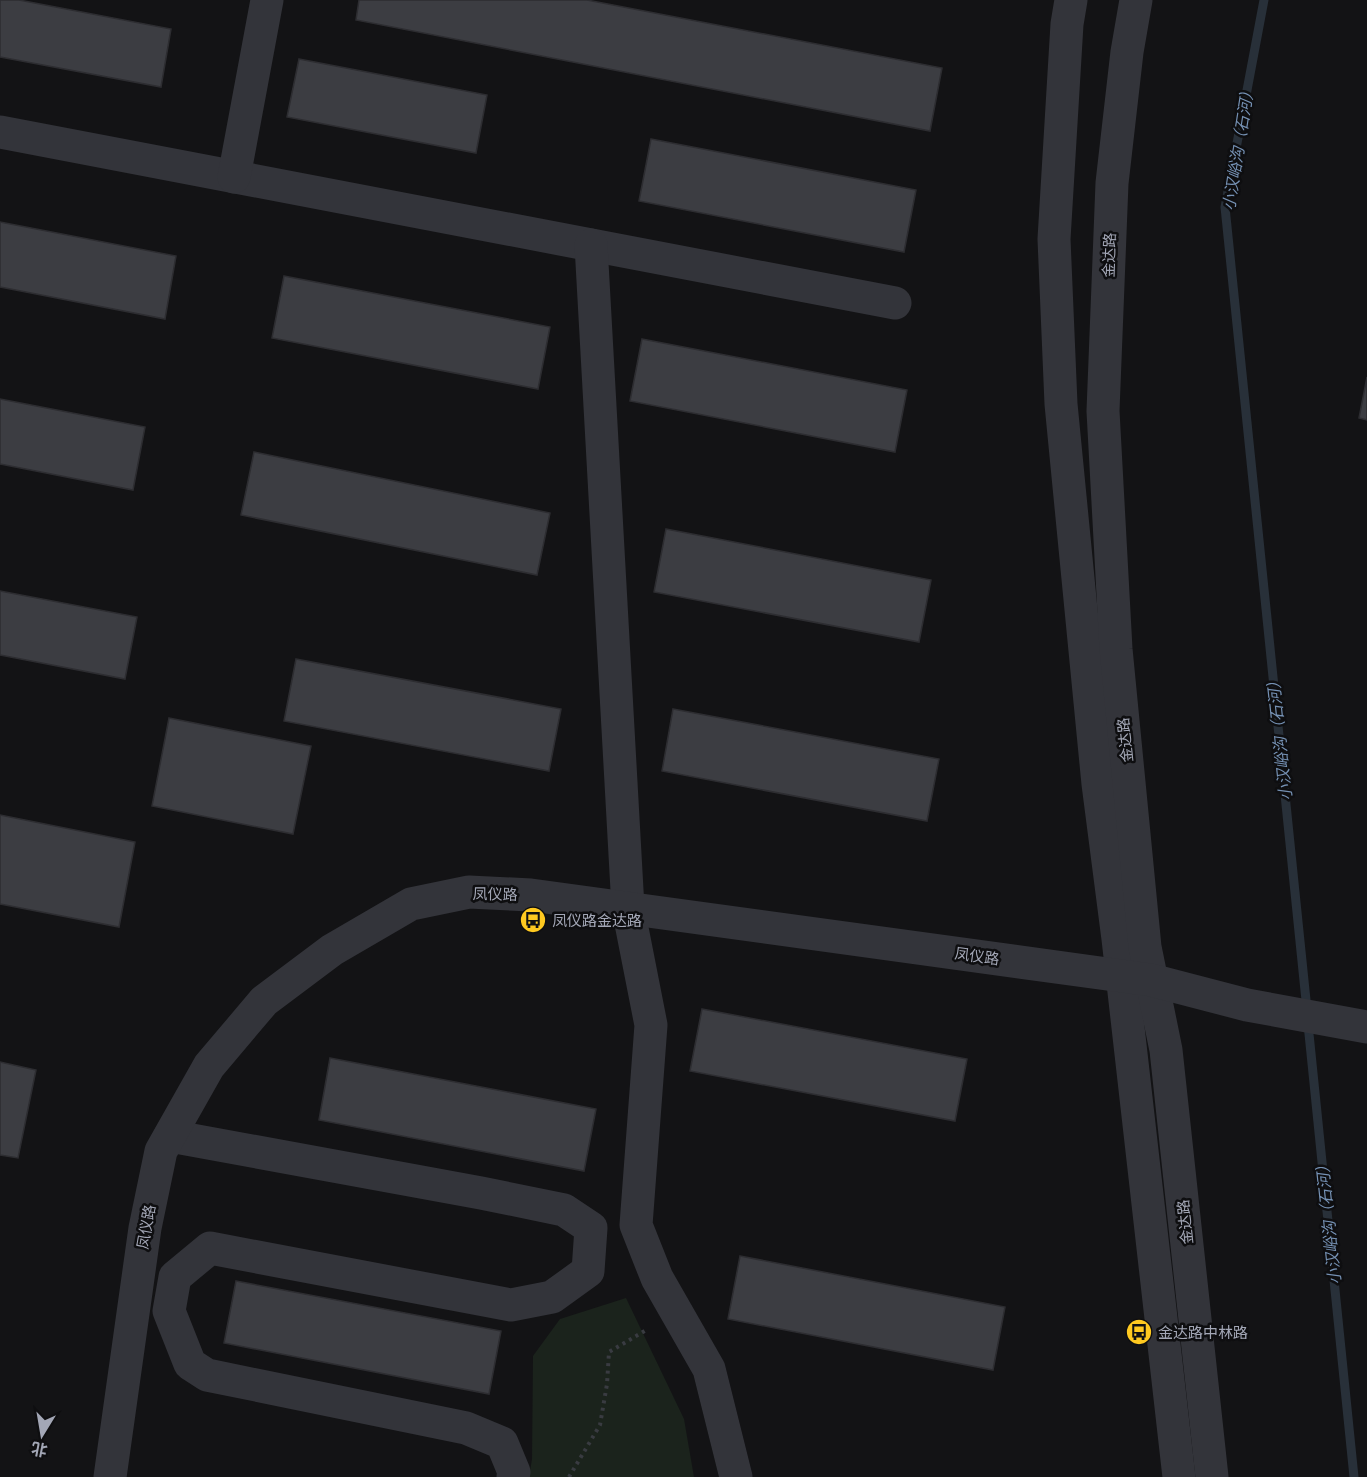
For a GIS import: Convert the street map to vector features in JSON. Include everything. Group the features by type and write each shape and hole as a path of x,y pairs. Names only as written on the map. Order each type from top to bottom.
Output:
{"street":[{"path":"234,177 267,0"},
{"name":"金达路","path":"1071,0 1067,24 1054,239 1061,405 1098,784 1136,978 1179,1477"},
{"name":"金达路","path":"1136,0 1127,52 1112,183 1103,411 1116,649 1145,947 1136,978 1166,1050 1212,1477"},
{"path":"0,132 895,303"},
{"path":"591,245 628,908 651,1025 636,1225 657,1278 709,1369 736,1477"},
{"name":"凤仪路","path":"110,1477 145,1228 161,1151 209,1066 264,1000 333,950 411,904 469,892 531,895 1136,978 1247,1005 1367,1027"},
{"path":"170,1136 564,1210 591,1228 588,1271 552,1297 511,1305 210,1248 175,1277 169,1311 190,1364 207,1375 466,1428 502,1443 514,1472 513,1477"}],"path":[{"path":"569,1477 600,1425 608,1384 609,1352 676,1313"}],"shaded area":[{"path":"626,1298 684,1419 694,1477 529,1477 532,1459 533,1356 560,1319"}],"building":[{"path":"0,0 19,0 171,29 161,87 0,57"},
{"path":"359,0 587,0 942,68 930,131 356,20"},
{"path":"299,59 487,95 476,153 287,117"},
{"path":"651,139 916,190 904,252 639,201"},
{"path":"0,222 176,256 165,319 0,287"},
{"path":"284,276 550,327 538,389 272,338"},
{"path":"642,339 907,390 895,452 630,401"},
{"path":"1367,377 1367,420 1359,418"},
{"path":"0,399 145,427 133,490 0,464"},
{"path":"254,452 550,513 537,575 241,515"},
{"path":"666,529 931,580 919,642 654,592"},
{"path":"0,591 137,617 125,679 0,655"},
{"path":"296,659 561,709 549,771 284,721"},
{"path":"673,709 939,759 927,821 662,771"},
{"path":"169,718 311,746 293,834 152,806"},
{"path":"0,815 135,842 119,927 0,904"},
{"path":"702,1009 967,1059 955,1121 690,1071"},
{"path":"330,1058 596,1109 584,1171 319,1120"},
{"path":"0,1062 36,1070 18,1158 0,1155"},
{"path":"740,1256 1005,1307 993,1370 728,1319"},
{"path":"236,1281 501,1331 489,1394 224,1343"}],"waterway":[{"name":"小汉峪沟（石河）","path":"1264,0 1225,207 1307,1010"},
{"name":"小汉峪沟（石河）","path":"1308,1024 1354,1477"}],"place":[{"name":"凤仪路金达路","path":"533,920"},
{"name":"金达路中林路","path":"1139,1332"}]}
